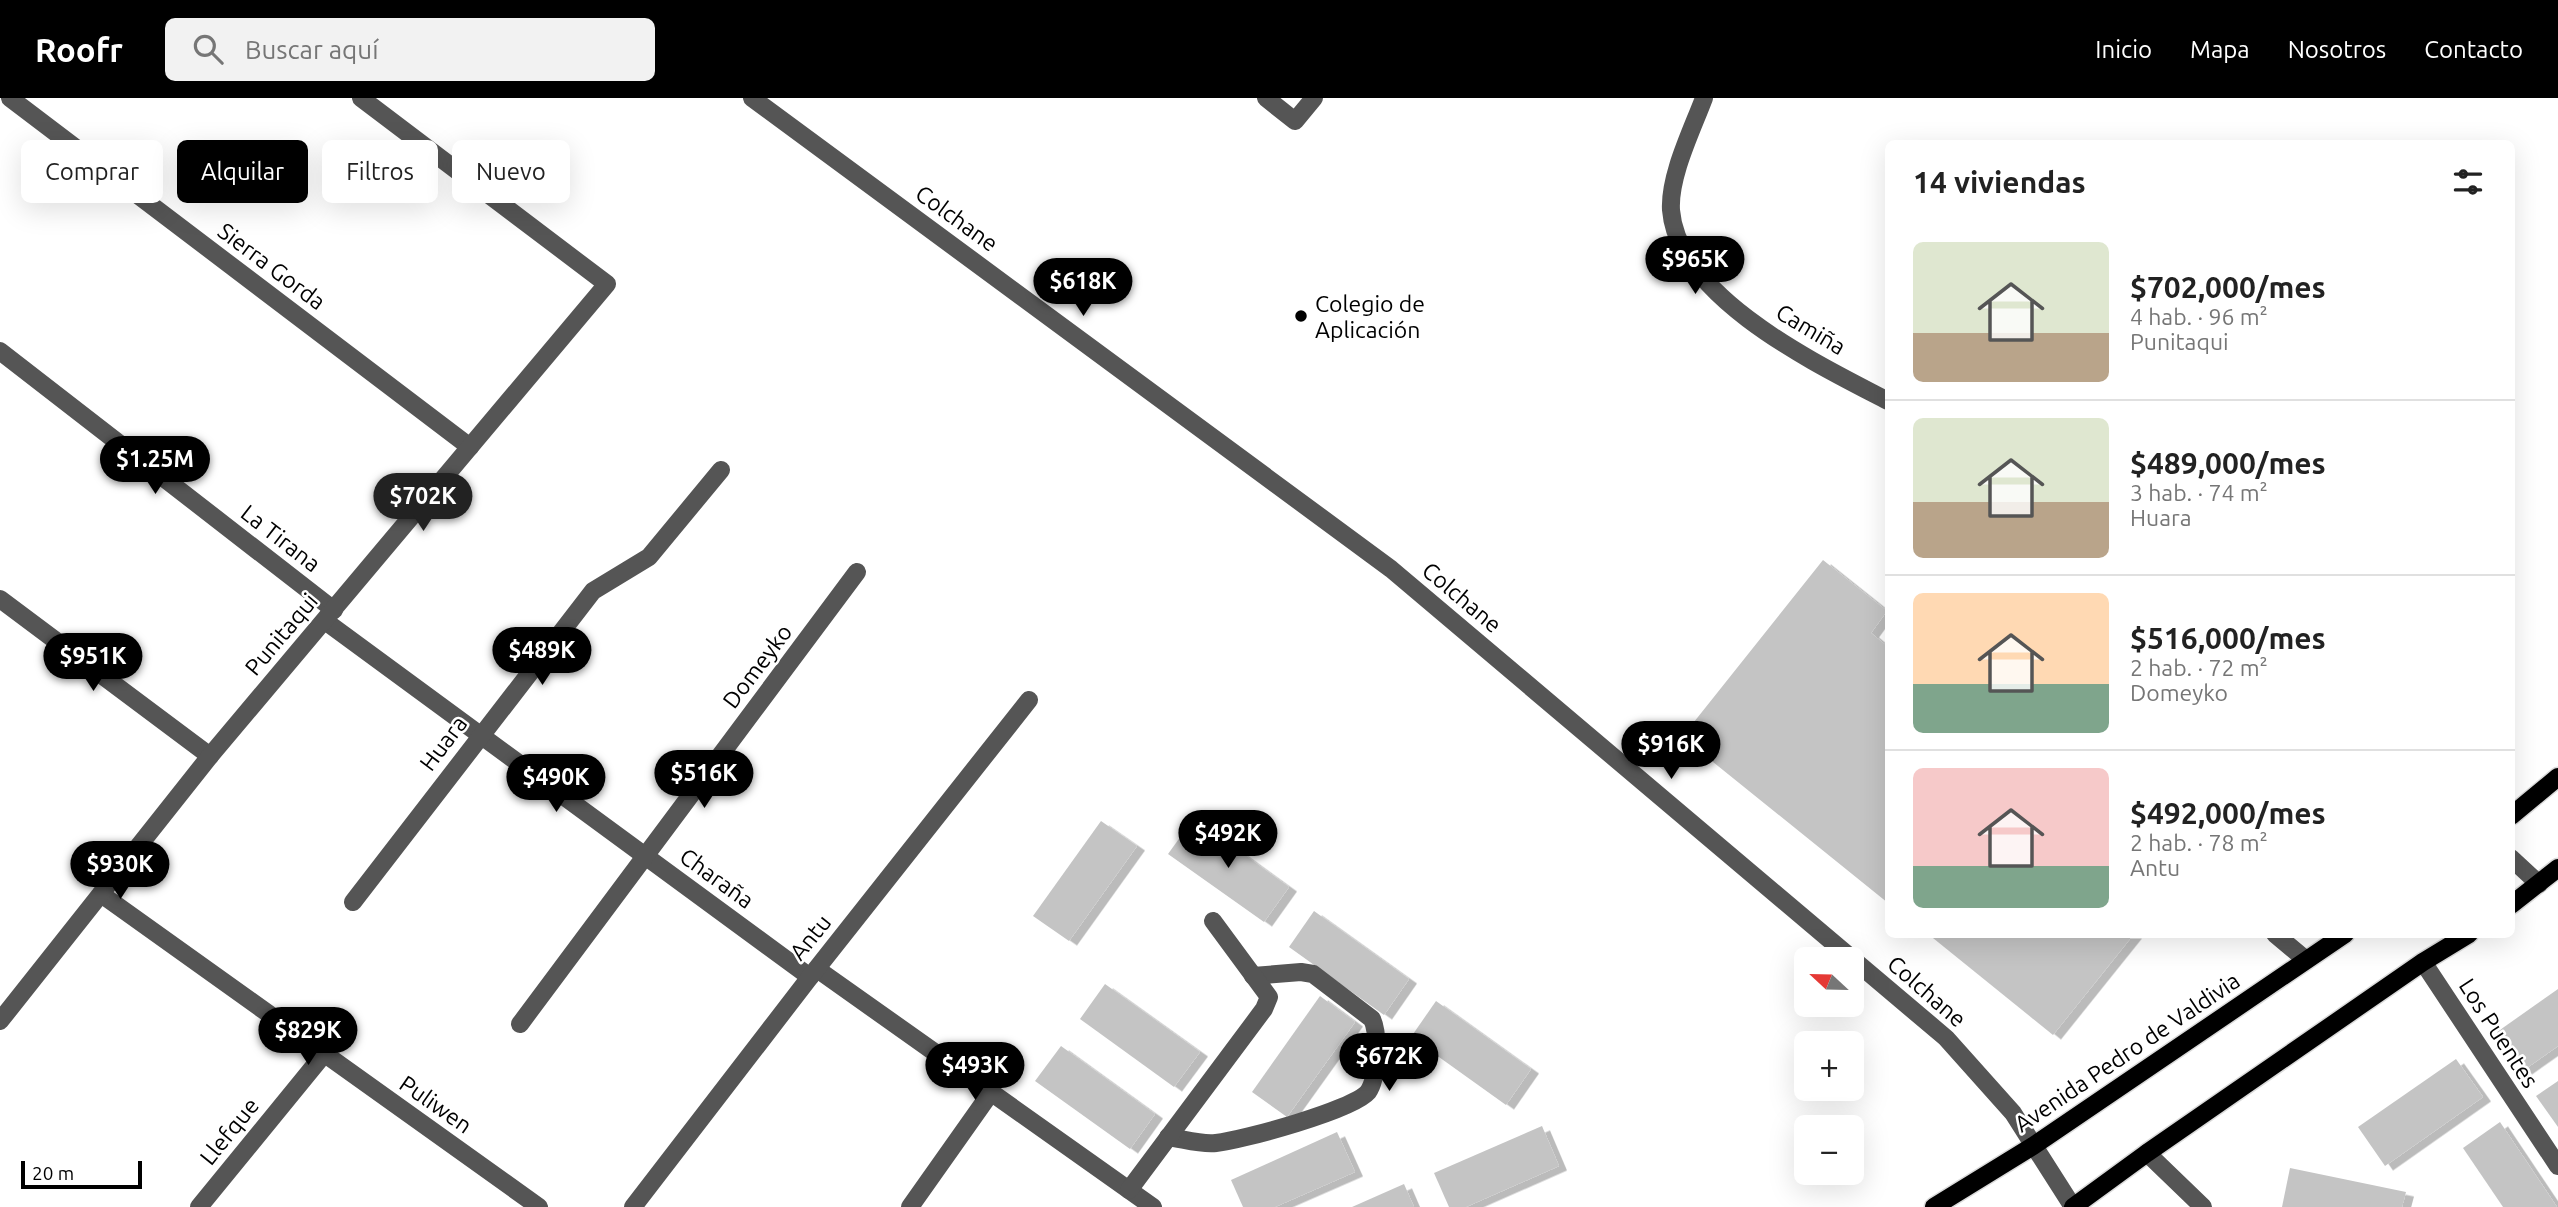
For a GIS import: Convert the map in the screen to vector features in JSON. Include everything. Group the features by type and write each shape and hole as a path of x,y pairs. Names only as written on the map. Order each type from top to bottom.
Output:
{"main road":[{"path":"2515,813 2558,777"},
{"path":"2515,902 2558,868"},
{"name":"Avenida Pedro de Valdivia","path":"1934,1207 2033,1146 2339,938"},
{"path":"2073,1207 2423,962 2462,938"}],"street":[{"name":"Sierra Gorda","path":"10,98 470,447"},
{"name":"Punitaqui","path":"0,1021 210,756 607,284 361,98"},
{"name":"Colchane","path":"752,98 1391,569 1946,1038 2013,1113 2073,1207"},
{"path":"1266,98 1295,121 1314,98"},
{"name":"Camiña","path":"1704,98 1672,191 1674,227 1679,244 1688,259 1728,302 1760,328 1795,352 1885,399"},
{"name":"La Tirana","path":"0,351 329,615"},
{"name":"Huara","path":"354,902 593,591 649,557 721,470"},
{"name":"Domeyko","path":"520,1024 857,572"},
{"path":"0,599 210,756"},
{"name":"Charaña","path":"329,615 480,735 645,856 813,973 992,1091 1153,1207"},
{"name":"Antu","path":"633,1207 813,973 1029,700"},
{"path":"2515,862 2539,884"},
{"name":"Puliwen","path":"101,894 539,1207"},
{"path":"1129,1190 1264,1009 1269,997 1213,921"},
{"path":"2281,938 2306,960"},
{"name":"Los Puentes","path":"2423,962 2558,1166"},
{"path":"1168,1137 1214,1144 1310,1120 1367,1094 1375,1078 1376,1027 1372,1019 1312,974 1253,976"},
{"name":"Llefque","path":"200,1207 324,1054"},
{"path":"910,1207 992,1091"},
{"path":"2147,1153 2203,1207"}],"building":[{"path":"1823,560 1885,609 1885,614 1871,633 1885,645 1885,901 1682,737"},
{"path":"1194,818 1289,887 1264,922 1168,854"},
{"path":"1101,821 1137,846 1069,941 1033,916"},
{"path":"1314,911 1409,979 1384,1015 1289,947"},
{"path":"1933,938 2131,938 2053,1035"},
{"path":"1105,984 1200,1052 1174,1087 1080,1019"},
{"path":"2558,989 2558,1046 2524,1070 2497,1032"},
{"path":"1320,996 1355,1022 1287,1117 1252,1092"},
{"path":"1436,1001 1531,1069 1506,1105 1411,1037"},
{"path":"1061,1046 1155,1114 1130,1149 1035,1081"},
{"path":"2456,1059 2483,1097 2385,1166 2358,1127"},
{"path":"2558,1081 2558,1127 2536,1096"},
{"path":"2500,1122 2557,1207 2503,1207 2463,1148"},
{"path":"1542,1126 1559,1166 1466,1207 1449,1207 1434,1173"},
{"path":"1337,1132 1355,1172 1275,1207 1243,1207 1231,1180"},
{"path":"2290,1168 2406,1192 2402,1207 2282,1207"},
{"path":"1404,1184 1414,1207 1352,1207"}],"place":[{"name":"Colegio de Aplicación","path":"1301,316"}]}
